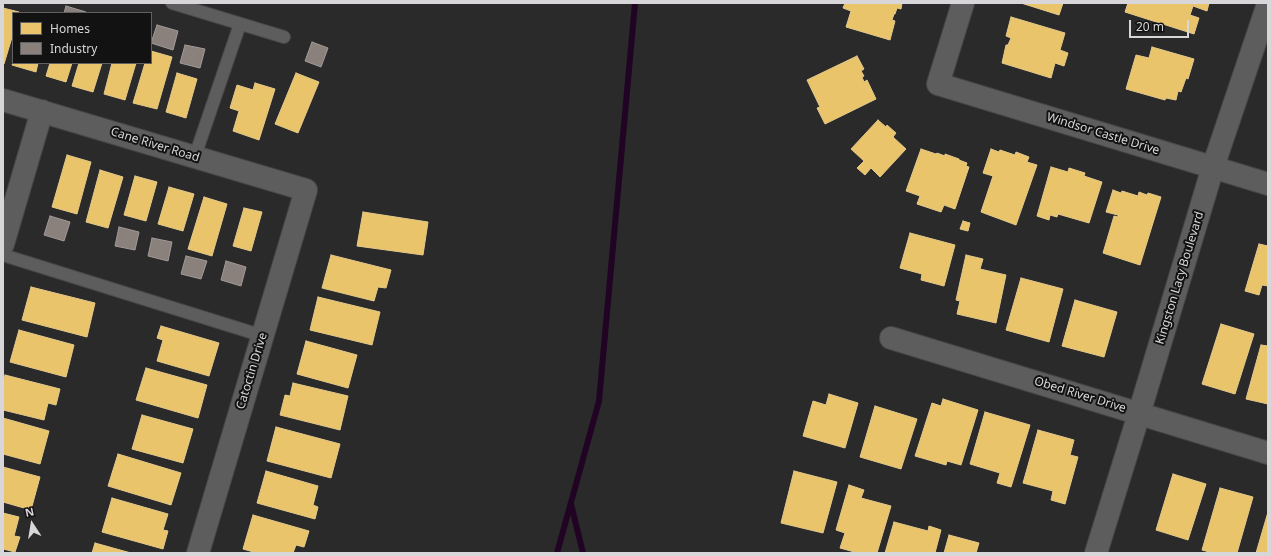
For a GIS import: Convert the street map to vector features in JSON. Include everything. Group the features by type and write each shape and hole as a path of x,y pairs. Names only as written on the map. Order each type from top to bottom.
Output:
{"street":[{"name":"Windsor Castle Drive","path":"963,3 938,84 1268,184"},
{"name":"Kingston Lacy Boulevard","path":"1096,553 1213,168 1268,4"},
{"name":"Cane River Road","path":"3,100 306,190"},
{"path":"3,244 42,111"},
{"name":"Catoctin Drive","path":"198,553 306,190"},
{"name":"Obed River Drive","path":"891,338 1268,453"}],"lane":[{"path":"172,3 284,37"},
{"path":"195,156 240,24"},
{"path":"3,255 263,336"}],"building: Homes":[{"path":"845,3 902,3 901,9 897,8 892,20 895,21 890,40 846,27 851,11 843,8"},
{"path":"1021,3 1063,3 1059,15"},
{"path":"1128,3 1209,3 1207,11 1193,6 1190,15 1199,18 1194,34 1125,12"},
{"path":"3,8 19,12 12,12 12,37 4,64"},
{"path":"1011,17 1065,33 1060,50 1068,53 1064,66 1055,63 1051,78 1002,63 1006,45 1008,45 1011,38 1006,36"},
{"path":"1152,47 1194,59 1188,79 1186,78 1181,92 1178,91 1176,100 1166,98 1165,100 1126,89 1136,55 1149,58"},
{"path":"152,51 172,57 157,109 133,103 145,64 152,64"},
{"path":"857,56 864,69 861,71 864,76 862,77 864,82 867,80 876,99 825,124 817,108 820,107 807,80"},
{"path":"12,64 38,64 36,72"},
{"path":"50,64 72,64 66,82 46,76"},
{"path":"79,64 102,64 93,92 72,86"},
{"path":"112,64 136,64 125,100 104,94"},
{"path":"177,73 197,79 186,118 166,112"},
{"path":"296,73 319,82 298,133 275,124"},
{"path":"255,83 275,89 259,140 233,131 239,111 230,108 237,85 253,90"},
{"path":"878,120 886,127 887,125 896,133 893,137 906,149 880,177 871,168 865,175 857,168 864,161 851,149"},
{"path":"921,149 945,156 945,154 967,163 966,166 969,167 955,209 944,205 941,212 917,204 920,196 906,191"},
{"path":"991,149 999,152 1000,150 1015,155 1016,152 1029,157 1027,162 1037,165 1016,225 981,212 993,176 983,173"},
{"path":"67,155 91,162 77,214 52,207"},
{"path":"1051,167 1068,172 1069,168 1085,173 1084,176 1102,182 1089,223 1058,214 1057,217 1050,215 1049,220 1037,216"},
{"path":"100,170 123,177 108,228 86,222"},
{"path":"135,176 157,182 146,221 124,215"},
{"path":"169,187 194,194 183,231 158,224"},
{"path":"1113,190 1138,196 1139,192 1161,197 1140,265 1103,253 1114,216 1118,217 1118,215 1106,212"},
{"path":"204,197 227,204 212,256 188,249"},
{"path":"244,208 262,212 251,251 233,246"},
{"path":"363,212 428,222 423,255 357,246"},
{"path":"963,221 970,223 968,231 960,229"},
{"path":"910,233 955,245 944,286 921,280 922,274 900,268"},
{"path":"1259,244 1268,246 1268,286 1262,285 1259,295 1245,291"},
{"path":"331,255 391,270 386,288 378,287 374,301 322,288"},
{"path":"966,255 983,259 980,269 1006,275 996,323 957,314 960,301 956,300"},
{"path":"1021,278 1063,289 1049,342 1006,330"},
{"path":"31,287 95,303 87,337 22,320"},
{"path":"318,297 380,312 372,345 310,330"},
{"path":"1075,300 1117,312 1104,357 1062,346"},
{"path":"1221,324 1254,334 1235,394 1202,384"},
{"path":"161,326 219,343 209,376 157,361 163,340 157,338"},
{"path":"19,330 74,345 66,377 10,362"},
{"path":"306,341 357,355 348,388 297,374"},
{"path":"1261,345 1268,346 1268,404 1246,399"},
{"path":"146,368 207,385 198,418 136,400"},
{"path":"5,375 60,389 56,405 48,403 44,420 3,410 3,384"},
{"path":"293,383 348,396 340,430 280,415 285,395 290,396"},
{"path":"829,394 858,403 845,448 803,436 813,401 826,405"},
{"path":"943,399 978,410 961,465 947,461 946,465 915,456 932,403 941,406"},
{"path":"875,406 917,419 901,469 860,457"},
{"path":"985,412 1030,425 1011,487 997,483 1000,473 970,464"},
{"path":"142,415 193,429 183,463 132,449"},
{"path":"3,418 49,431 40,464 3,454"},
{"path":"276,427 340,444 331,478 267,461"},
{"path":"1038,430 1074,440 1070,455 1078,457 1065,504 1051,500 1053,491 1023,483"},
{"path":"118,454 181,473 171,505 108,486"},
{"path":"3,467 40,477 31,510 3,502"},
{"path":"266,471 318,486 313,505 318,507 315,519 257,503"},
{"path":"794,471 837,482 823,533 781,523"},
{"path":"1173,474 1206,484 1188,540 1156,530"},
{"path":"849,485 864,490 861,498 891,506 877,553 858,553 840,548 845,533 836,530"},
{"path":"1220,488 1253,497 1237,553 1213,553 1202,550"},
{"path":"112,498 168,514 163,530 168,531 163,549 102,532"},
{"path":"1268,512 1268,553 1256,553"},
{"path":"3,513 19,517 14,536 20,537 15,552 3,549"},
{"path":"253,515 309,531 304,547 296,545 293,553 257,553 243,549"},
{"path":"894,522 928,531 929,526 941,530 935,553 885,553"},
{"path":"949,535 979,543 976,553 944,553"},
{"path":"95,543 131,553 92,553"}],"building: Industry":[{"path":"66,6 86,12 64,12"},
{"path":"157,25 178,31 173,50 152,43"},
{"path":"312,42 328,48 321,67 305,61"},
{"path":"185,45 205,49 200,68 180,63"},
{"path":"50,216 70,222 64,241 44,235"},
{"path":"119,227 139,232 135,250 115,246"},
{"path":"152,238 172,242 168,261 148,256"},
{"path":"186,256 207,261 201,279 181,274"},
{"path":"226,261 246,267 241,286 221,280"}],"waterway":[{"path":"557,553 599,401 635,3"},
{"path":"571,504 583,553"}]}
